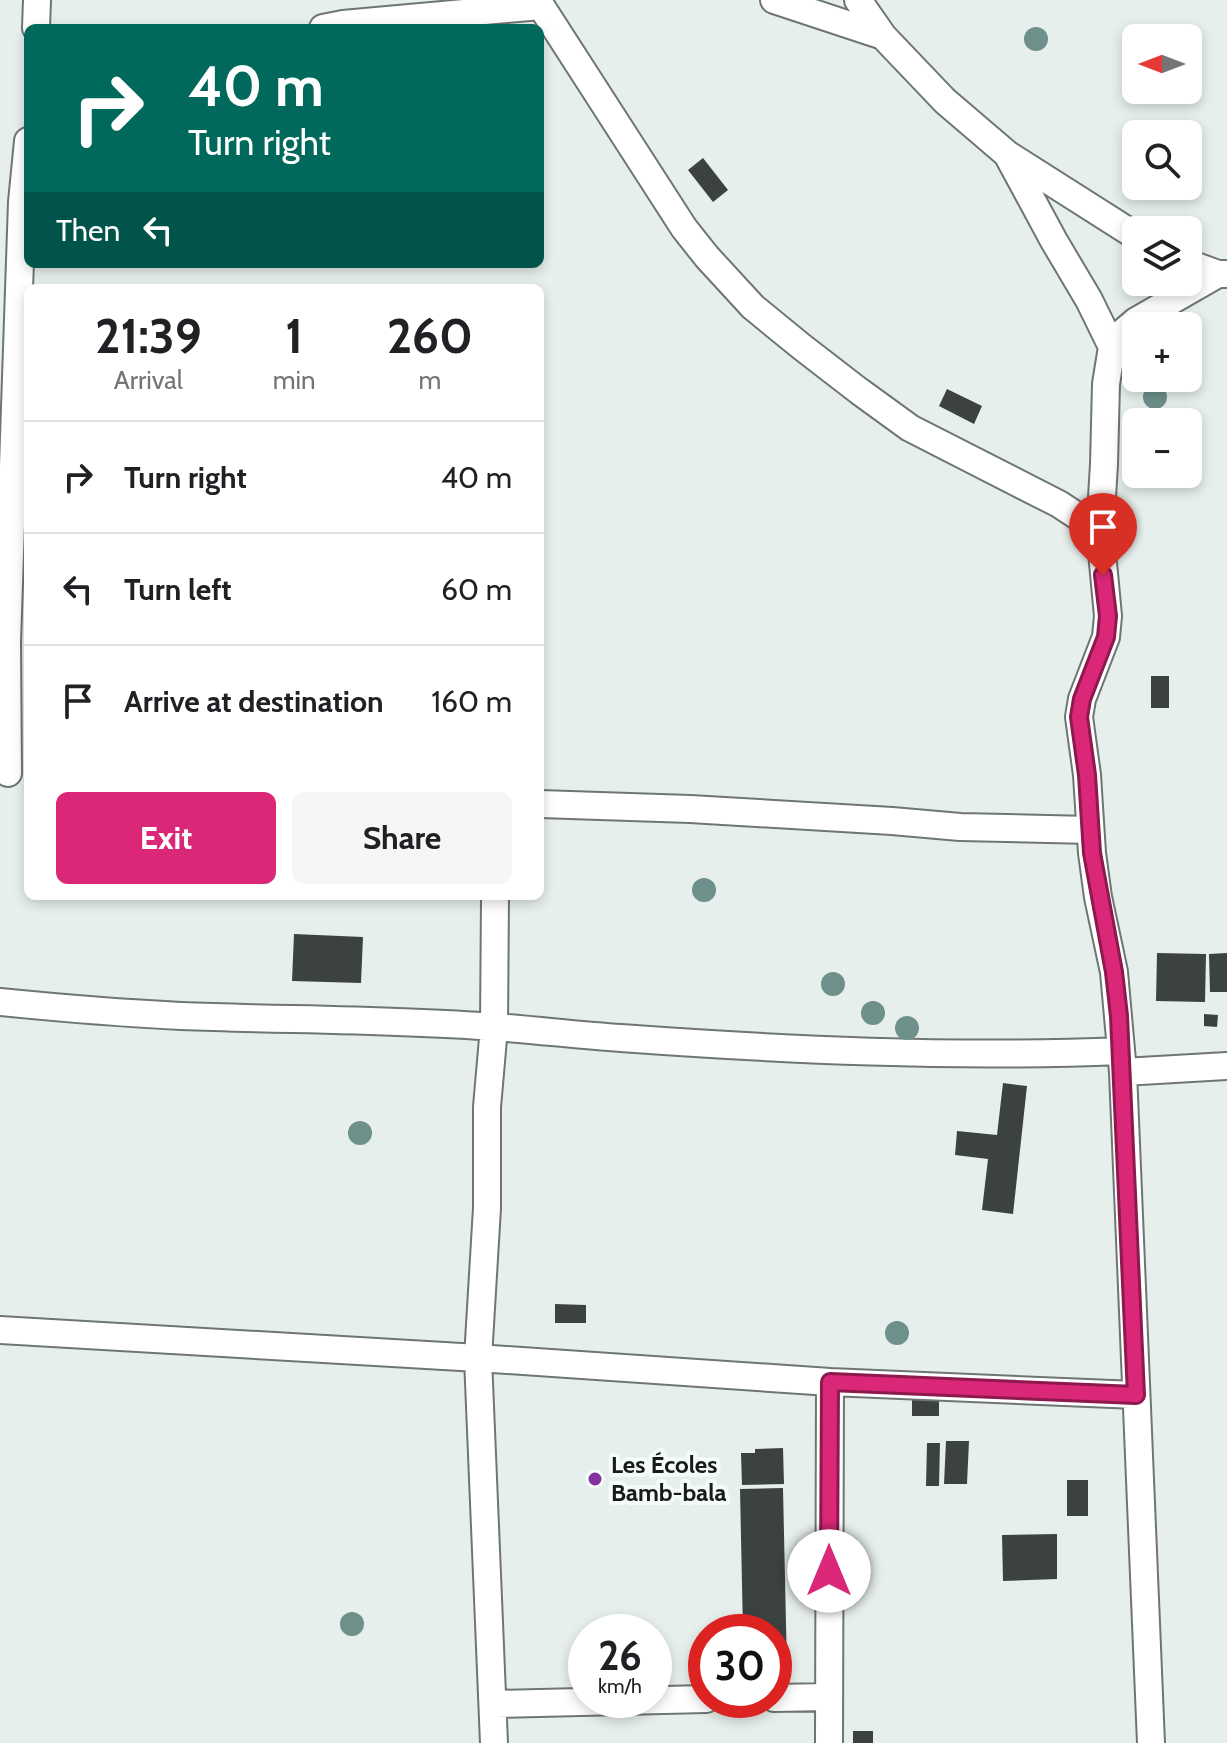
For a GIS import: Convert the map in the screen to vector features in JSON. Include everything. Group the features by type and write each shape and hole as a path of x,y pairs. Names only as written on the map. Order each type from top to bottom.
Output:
{"street":[{"path":"36,24 37,0"},
{"path":"774,0 883,36"},
{"path":"858,0 883,36 945,101 1007,154 1122,227"},
{"path":"343,24 546,3 684,228 753,307 910,428 1059,504 1100,531"},
{"path":"1007,154 1112,347"},
{"path":"12,773 7,642 24,182"},
{"path":"1202,268 1222,274"},
{"path":"1151,1743 1122,1062 1114,972 1098,897 1079,717 1082,699 1106,637 1108,616 1100,531 1106,384 1112,347 1136,321 1222,274"},
{"path":"544,804 706,810 960,827 1090,830"},
{"path":"494,1743 478,1358 487,1208 487,1107 494,1027 495,900"},
{"path":"0,1002 178,1016 368,1020 847,1051 1040,1054 1122,1062 1227,1066"},
{"path":"0,1330 830,1382 1136,1395"},
{"path":"829,1743 830,1382"},
{"path":"792,1698 828,1697"},
{"path":"494,1704 688,1699"}],"building":[{"path":"703,158 728,190 713,202 688,170"},
{"path":"947,389 982,406 974,424 939,406"},
{"path":"1151,676 1169,676 1169,708 1151,708"},
{"path":"294,934 363,937 361,983 292,981"},
{"path":"1157,953 1206,954 1205,1002 1156,1001"},
{"path":"1227,953 1227,992 1210,992 1209,954"},
{"path":"1204,1014 1218,1015 1217,1027 1204,1026"},
{"path":"1003,1083 1027,1086 1013,1214 982,1210 988,1159 955,1155 957,1131 997,1135"},
{"path":"555,1304 586,1305 586,1323 555,1323"},
{"path":"912,1400 939,1400 939,1416 912,1416"},
{"path":"946,1441 969,1441 967,1484 944,1484"},
{"path":"927,1443 940,1443 939,1486 926,1486"},
{"path":"783,1448 784,1484 742,1485 741,1453"},
{"path":"1067,1480 1088,1480 1088,1516 1067,1516"},
{"path":"783,1488 786,1614 743,1614 740,1489"},
{"path":"1057,1534 1057,1579 1003,1581 1002,1535"},
{"path":"853,1731 873,1731 873,1743 853,1743"}],"place":[{"name":"Les Écoles Bamb-bala","path":"595,1479"}],"route":[{"path":"829,1571 830,1382 1136,1395 1119,1016 1092,853 1087,775 1079,717 1082,699 1106,637 1108,616 1103,575"}]}
